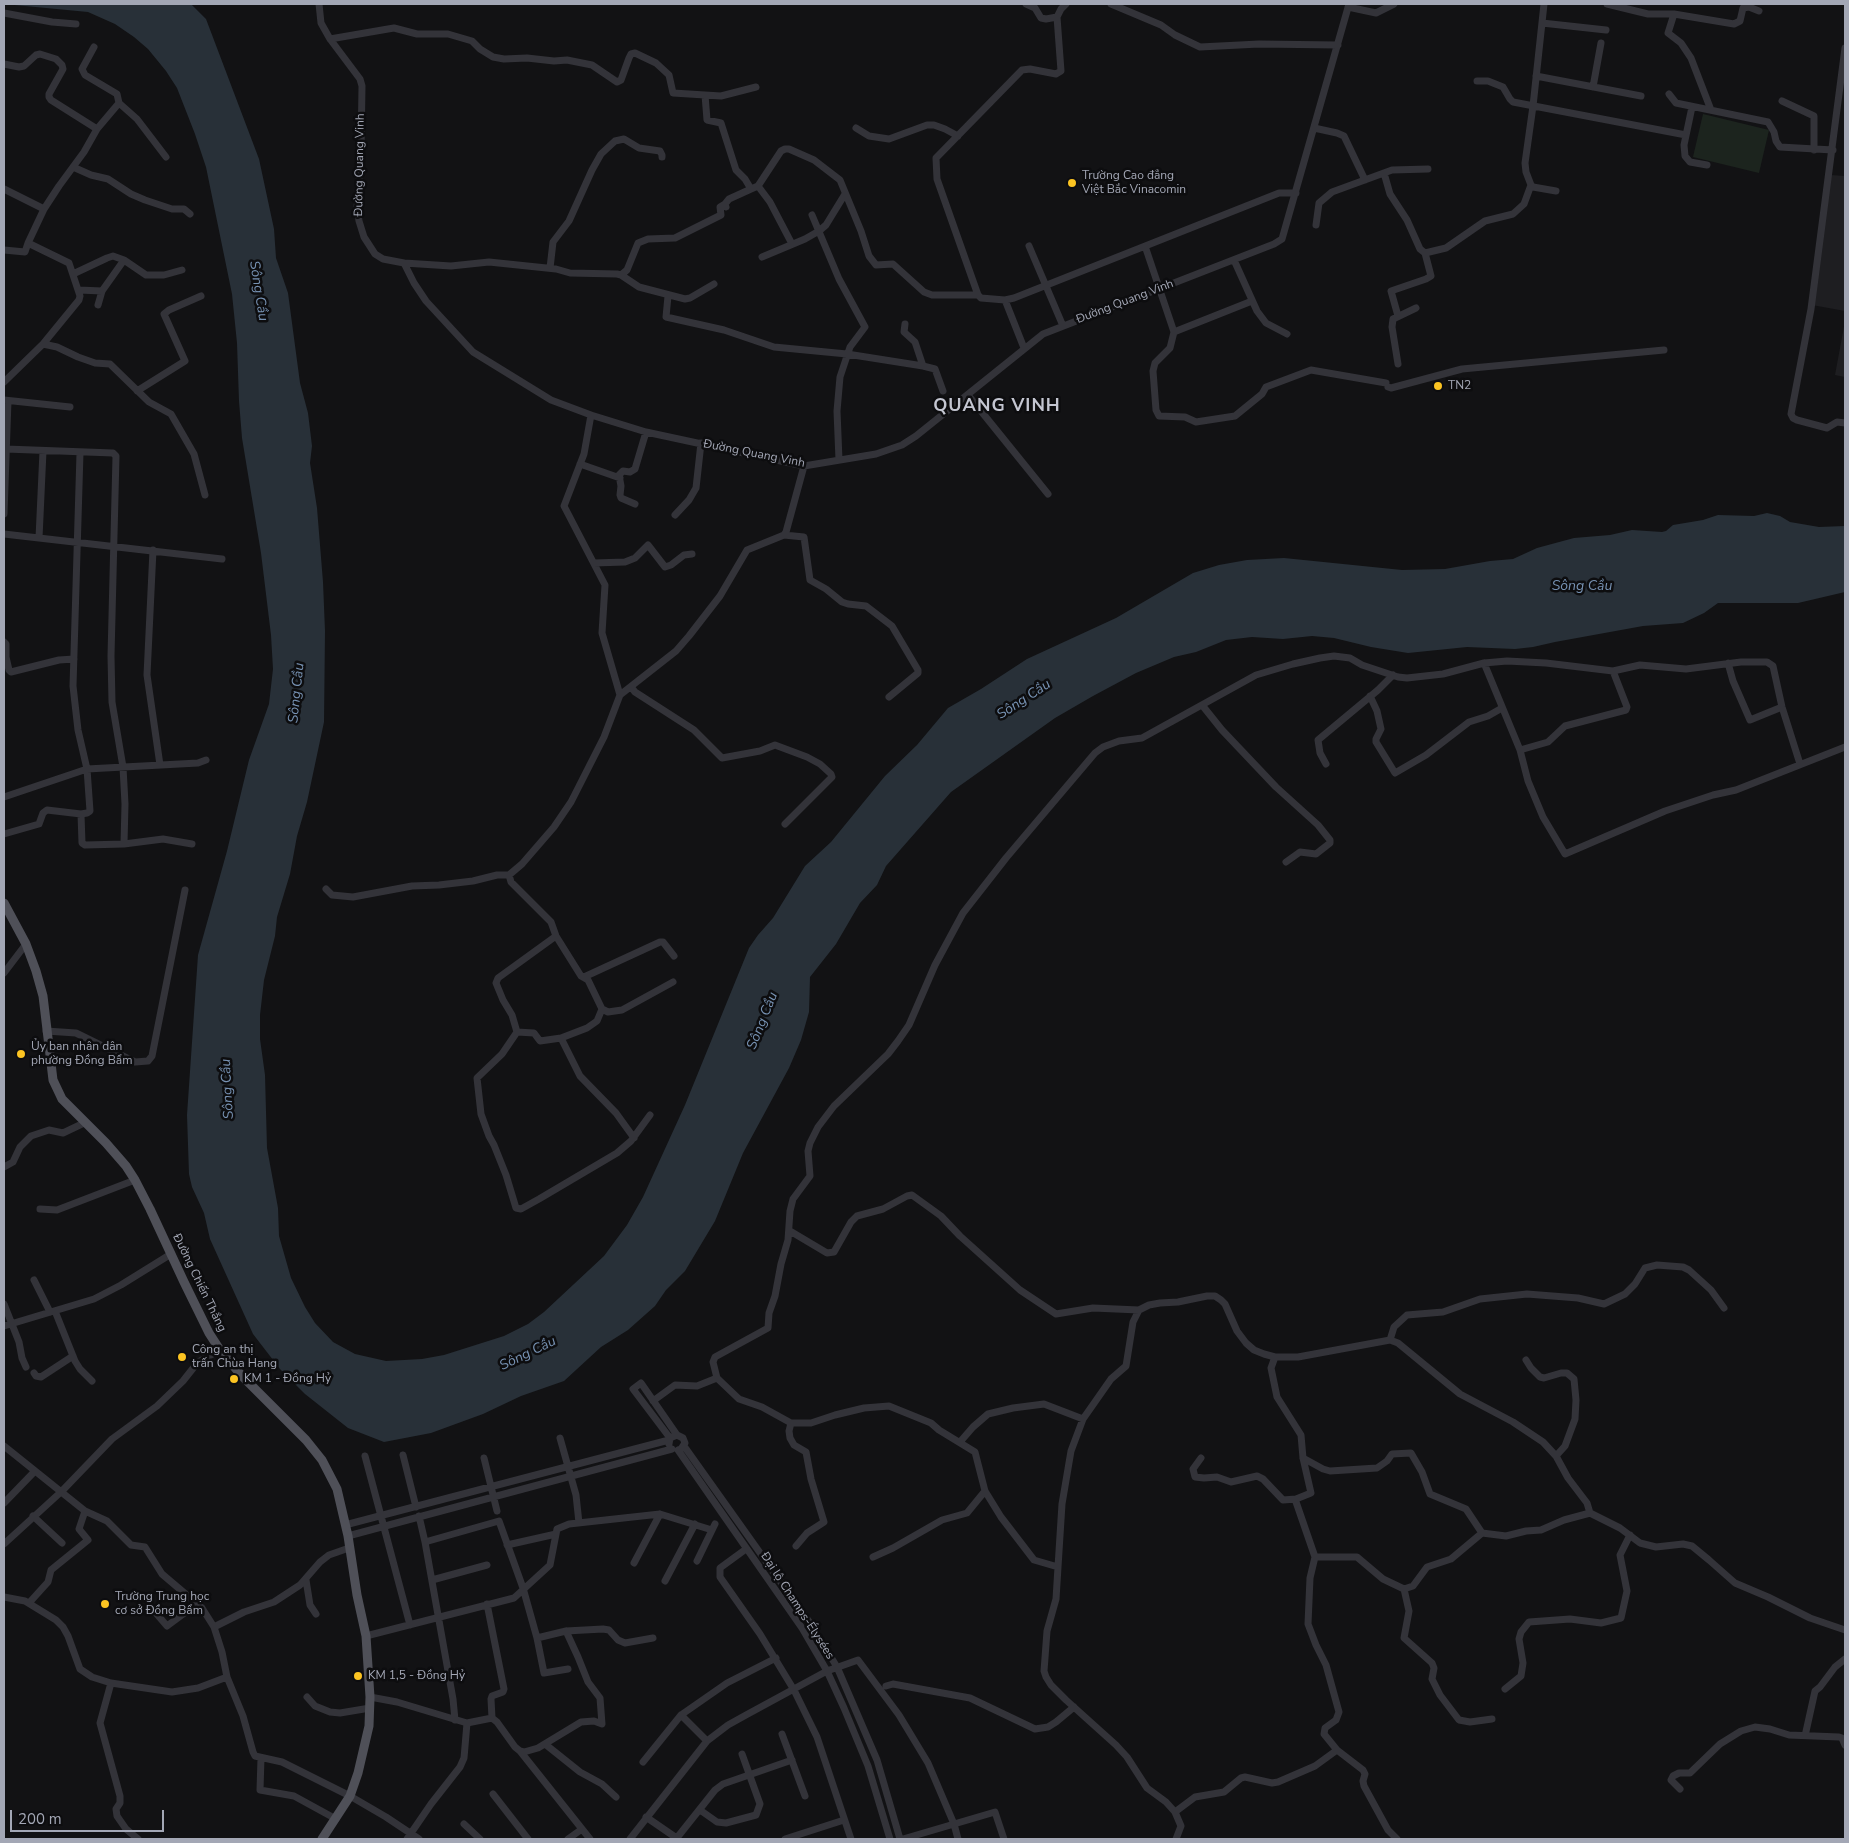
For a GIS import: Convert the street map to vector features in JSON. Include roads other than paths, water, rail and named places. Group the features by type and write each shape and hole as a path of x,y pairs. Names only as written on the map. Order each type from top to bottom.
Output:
{"main road":[{"name":"Đường Chiến Thắng","path":"4,903 26,944 40,985 55,1088 62,1099 126,1166 135,1180 209,1333 220,1350 242,1376 306,1440 322,1460 337,1489 348,1536 348,1548 366,1636 370,1708 365,1747 350,1796 322,1839"}],"street":[{"name":"Đường Quang Vinh","path":"319,4 321,23 330,40 360,79 362,86 361,150 357,208 364,237 375,254 383,259 404,262 414,283 426,301 473,352 551,400 590,415 646,432 804,466 876,454 902,445 916,436 1043,334 1234,260 1282,239 1349,5"},
{"path":"1026,4 1035,8 1041,18 1057,17"},
{"path":"978,295 937,179 935,166 938,155 1022,70 1030,68 1056,74 1061,71 1057,17 1061,8 1066,4"},
{"path":"1111,4 1161,25 1175,35 1200,47 1258,44 1338,45"},
{"path":"1349,5 1376,13 1394,4"},
{"path":"1544,4 1534,106 1525,163 1528,178 1533,187 1556,191"},
{"path":"1606,4 1648,14 1674,14 1734,24 1740,20 1743,8 1759,11"},
{"path":"4,13 52,22 76,24"},
{"path":"1674,14 1668,33 1681,43 1691,58 1711,110"},
{"path":"1542,23 1606,30"},
{"path":"330,40 394,28 417,34 448,34 472,42 493,57 504,59 567,60 592,65 617,82 621,80 629,58 635,53 656,63 669,75 672,93 721,96 756,87"},
{"path":"1594,88 1600,43"},
{"path":"94,47 82,69 85,75 117,94 119,103 138,119 166,157"},
{"path":"1845,48 1844,73 1811,309 1791,414 1797,420 1827,428 1837,422 1845,423"},
{"path":"4,64 24,66 36,55 40,54 56,59 63,69 49,97 97,129"},
{"path":"1536,76 1641,96"},
{"path":"1476,81 1483,80 1498,85 1505,90 1510,99 1534,106 1686,135"},
{"path":"1669,94 1676,103 1768,122 1780,147 1833,150"},
{"path":"704,95 707,120 721,123 736,170 770,202 792,244"},
{"path":"1782,101 1814,116 1814,150"},
{"path":"4,250 25,252 44,209 97,129 119,103"},
{"path":"1692,106 1684,152 1690,162 1707,165"},
{"path":"856,128 869,136 890,138 927,125 934,125 946,128 958,136"},
{"path":"1314,128 1344,136 1365,180"},
{"path":"550,268 553,242 569,221 595,163 615,141 624,139 642,149 660,151 662,157"},
{"path":"621,275 627,270 638,243 648,239 675,238 721,215 720,207 725,205 729,199 754,188 781,152 789,149 814,160 840,180 862,231 869,256 876,265 893,264 924,292 932,295 978,295 985,299 1005,300 1278,193 1296,193"},
{"path":"73,167 90,175 108,179 131,194 145,200 172,209 184,209 190,214"},
{"path":"1316,225 1319,203 1332,192 1384,173 1402,169 1428,169"},
{"path":"1384,173 1390,194 1407,220 1420,248 1425,254 1431,276 1391,291 1398,316"},
{"path":"1425,254 1446,248 1485,221 1513,214 1524,204 1531,185"},
{"path":"4,189 44,209"},
{"path":"762,257 819,231 826,225 845,194"},
{"path":"812,215 848,297 865,327 850,347 840,377 837,410 839,460"},
{"path":"4,382 43,344 80,300 79,290 69,263 28,243"},
{"path":"1029,246 1063,326"},
{"path":"1145,246 1174,332 1170,348 1155,363 1153,371 1156,410 1162,418 1185,417 1196,422 1235,416 1262,394 1266,387 1311,370 1386,385 1391,388 1462,369 1664,350"},
{"path":"74,274 114,256 124,260 146,275 164,275 182,270"},
{"path":"98,305 102,291 124,260"},
{"path":"1234,260 1257,311 1266,323 1287,334"},
{"path":"404,262 451,266 489,262 550,268 570,273 621,275 639,287 657,290 668,296 687,299 714,284"},
{"path":"79,290 102,291"},
{"path":"137,391 185,361 164,314 168,310 201,296"},
{"path":"668,296 666,317 724,330 777,347 847,354 923,366 935,370 943,391"},
{"path":"1005,300 1024,348"},
{"path":"1174,332 1252,301"},
{"path":"1398,364 1393,319 1416,308"},
{"path":"905,324 904,332 915,342 923,366"},
{"path":"43,344 58,347 94,363 110,364 149,402 174,417 194,454 205,496"},
{"path":"968,395 1048,494"},
{"path":"4,514 6,400 70,407"},
{"path":"590,415 587,443 564,506 606,587 602,633 620,695"},
{"path":"635,504 621,498 620,478 621,472 634,470 646,432"},
{"path":"675,515 689,500 696,488 701,443"},
{"path":"6,449 115,454 111,656 112,702 123,767 125,804 124,844"},
{"path":"39,538 43,451"},
{"path":"4,834 39,824 43,813 47,810 81,814 87,814 90,811 87,769 78,730 73,686 80,453"},
{"path":"580,464 620,478"},
{"path":"784,535 804,466"},
{"path":"4,534 222,559"},
{"path":"326,889 332,895 353,897 412,886 509,876 554,827 571,802 604,737 620,695 676,651 720,596 747,550 784,535 804,537 810,580 826,589 842,602 866,606 892,626 918,673 889,697"},
{"path":"594,563 626,562 635,558 648,545 665,567 671,566 684,555 692,554"},
{"path":"153,550 147,675 160,765"},
{"path":"4,642 6,644 5,656 8,670 11,672 59,660 74,659"},
{"path":"1058,1567 1040,1563 1030,1557 1001,1517 985,1491 975,1452 923,1419 889,1406 864,1408 811,1423 791,1423 771,1411 739,1399 717,1378 713,1362 715,1357 768,1328 769,1313 775,1296 790,1231 790,1211 793,1199 810,1176 808,1151 818,1127 834,1106 888,1054 898,1041 909,1024 936,965 964,913 1006,858 1095,753 1103,747 1119,741 1142,738 1256,675 1293,664 1334,656 1350,658 1360,664 1407,678 1443,674 1484,663 1526,661 1613,671 1640,666 1686,669 1741,662 1770,664 1772,666 1782,707 1800,764"},
{"path":"1484,663 1520,750 1528,781 1542,817 1565,854 1665,811 1713,795 1736,790 1845,747"},
{"path":"1728,663 1733,681 1750,720 1782,707"},
{"path":"1520,750 1548,742 1566,726 1626,710 1627,706 1613,671"},
{"path":"1326,764 1320,754 1318,740 1387,682 1392,675"},
{"path":"630,687 694,730 722,758 760,751 775,745 820,764 832,777 785,824"},
{"path":"1370,696 1377,712 1381,730 1376,742 1395,773 1426,755 1469,722 1488,716 1502,708"},
{"path":"1202,705 1276,787 1318,825 1330,840 1330,843 1316,854 1300,852 1286,862"},
{"path":"4,797 87,769 198,763 206,760"},
{"path":"81,814 83,845 124,844 163,839 192,844"},
{"path":"509,876 511,882 551,922 556,936 584,978 588,980 602,1009 608,1012 622,1010 673,982"},
{"path":"46,1031 76,1033 135,1062 148,1060 152,1056 184,890"},
{"path":"556,936 497,980 503,1000 514,1018 517,1032 502,1054 478,1077 476,1082 481,1114 506,1175 516,1208 520,1210 617,1153 634,1138 650,1115"},
{"path":"584,978 660,942 663,942 674,956"},
{"path":"4,974 26,944"},
{"path":"517,1032 534,1033 540,1041 561,1038 587,1028 597,1021 602,1009"},
{"path":"561,1038 576,1070 616,1113 634,1138"},
{"path":"4,1166 13,1162 20,1147 31,1136 51,1130 62,1133 84,1123"},
{"path":"40,1209 57,1210 135,1180"},
{"path":"790,1231 827,1253 834,1252 851,1222 857,1216 884,1209 912,1195 942,1216 960,1236 1020,1290 1050,1311 1060,1314 1093,1308 1139,1310 1160,1302 1173,1303 1214,1296 1225,1304 1230,1320 1246,1344 1254,1350 1275,1357 1298,1356 1390,1340 1398,1343 1460,1394 1513,1422 1543,1442 1556,1456 1568,1478 1587,1503 1590,1513"},
{"path":"4,1326 99,1297 171,1254"},
{"path":"1390,1340 1394,1327 1407,1315 1444,1312 1480,1299 1527,1294 1578,1298 1604,1304 1625,1294 1635,1284 1645,1268 1657,1265 1684,1267 1689,1270 1716,1296 1724,1308"},
{"path":"34,1280 53,1312 80,1369 92,1381"},
{"path":"4,1304 21,1346 22,1358 26,1367"},
{"path":"1139,1310 1131,1329 1126,1366 1111,1379 1083,1419 1069,1456 1062,1504 1056,1599 1047,1630 1044,1671 1051,1685 1116,1745 1146,1788 1166,1802 1175,1812 1180,1826 1176,1839"},
{"path":"4,1544 62,1491 112,1439 157,1406 183,1381 198,1362 220,1350"},
{"path":"34,1373 36,1376 41,1377 73,1356"},
{"path":"1201,1458 1194,1469 1195,1477 1217,1476 1231,1482 1257,1476 1276,1491 1281,1500 1295,1499 1311,1493 1303,1458 1301,1434 1277,1397 1271,1368 1275,1357"},
{"path":"1526,1360 1530,1368 1540,1377 1544,1378 1567,1373 1574,1379 1575,1418 1564,1446 1556,1456"},
{"path":"653,1401 675,1385 697,1386 717,1378"},
{"name":"Đại lộ Champs-Élysées","path":"672,1438 633,1389 641,1383 653,1401 672,1438 675,1450 802,1628 827,1671 868,1766 890,1839"},
{"path":"960,1442 988,1414 1013,1408 1044,1404 1083,1419"},
{"path":"791,1423 790,1438 794,1445 806,1452 811,1479 824,1522 807,1533 796,1546"},
{"path":"560,1438 576,1495 579,1523"},
{"path":"345,1525 569,1467 672,1438"},
{"name":"Đại lộ Champs-Élysées","path":"672,1438 683,1438 684,1446 805,1615 837,1667 876,1760 901,1839"},
{"path":"4,1446 85,1511 107,1521 131,1545 145,1547 162,1574 207,1614 214,1628 222,1652 227,1677 243,1716 255,1756 282,1762 350,1796 386,1817 409,1836 419,1839"},
{"path":"348,1536 571,1475 675,1450 684,1446"},
{"path":"1303,1458 1330,1472 1377,1468 1394,1453 1411,1452 1422,1472 1430,1494 1466,1509 1482,1533"},
{"path":"403,1455 416,1507"},
{"path":"365,1456 410,1625"},
{"path":"484,1458 497,1511"},
{"path":"4,1503 35,1471"},
{"path":"873,1557 894,1548 941,1520 967,1513 985,1491"},
{"path":"1295,1499 1315,1557 1310,1574 1308,1624 1326,1664 1339,1712 1336,1720 1325,1728 1325,1737 1336,1750 1363,1770 1365,1774 1364,1786 1388,1830 1397,1839"},
{"path":"29,1603 48,1582 51,1570 88,1540 79,1529 85,1511"},
{"path":"1315,1557 1357,1557 1383,1579 1404,1589 1413,1586 1427,1567 1451,1558 1482,1533 1506,1536 1526,1531 1541,1530 1590,1513 1620,1528 1640,1543 1656,1547 1683,1544 1692,1546 1735,1583 1810,1618 1845,1630"},
{"path":"634,1563 660,1514"},
{"path":"366,1636 514,1598 550,1565 557,1529 569,1524 660,1514 713,1527 697,1561"},
{"path":"33,1516 62,1544"},
{"path":"419,1516 453,1700 454,1720"},
{"path":"425,1542 498,1521 523,1588 544,1673 568,1668"},
{"path":"665,1582 695,1524"},
{"path":"507,1545 556,1534"},
{"path":"1505,1689 1521,1676 1524,1663 1519,1639 1521,1632 1529,1622 1570,1619 1600,1623 1621,1618 1627,1591 1620,1555 1630,1536"},
{"path":"214,1628 244,1612 274,1602 306,1580 320,1562 329,1555 348,1548"},
{"path":"746,1549 720,1568 720,1577 776,1658 794,1690 817,1737 851,1839"},
{"path":"432,1580 487,1565"},
{"path":"306,1580 310,1605 316,1614"},
{"path":"1404,1589 1409,1611 1404,1638 1432,1663 1434,1668 1432,1679 1440,1695 1459,1720 1470,1722 1492,1718"},
{"path":"4,1597 29,1603 56,1620 68,1636 77,1664 84,1674 111,1683 172,1692 198,1688 227,1677"},
{"path":"155,1612 167,1626 198,1604"},
{"path":"487,1604 504,1689 503,1692 492,1696 492,1718 590,1839"},
{"path":"536,1638 566,1631 607,1629 618,1640 625,1642 653,1638"},
{"path":"520,1751 529,1751 545,1744 581,1722 594,1721 602,1724 600,1698 588,1682 566,1631"},
{"path":"643,1762 681,1715 727,1683 776,1658"},
{"path":"1805,1736 1814,1691 1820,1687 1835,1667 1845,1659"},
{"path":"630,1839 707,1741 740,1718 827,1671 858,1660 899,1715 928,1763 954,1824 958,1839"},
{"path":"111,1683 100,1723 120,1796 120,1803 116,1809 117,1816 126,1829 138,1839"},
{"path":"886,1686 893,1684 970,1698 1036,1729 1048,1727 1074,1707"},
{"path":"307,1697 316,1706 330,1712 370,1708"},
{"path":"370,1697 397,1702 467,1723 492,1718"},
{"path":"681,1715 707,1741"},
{"path":"409,1836 460,1766 464,1758 467,1723"},
{"path":"1680,1789 1672,1780 1673,1776 1679,1773 1690,1773 1720,1744 1741,1731 1761,1727 1789,1736 1840,1736 1845,1745"},
{"path":"782,1734 805,1796"},
{"path":"545,1744 580,1772 602,1784 616,1797"},
{"path":"1175,1812 1196,1797 1224,1792 1241,1778 1245,1777 1275,1783 1315,1766 1336,1750"},
{"path":"700,1810 717,1822 726,1823 756,1814 760,1804 742,1754"},
{"path":"261,1758 260,1790 294,1796 336,1819"},
{"path":"646,1817 677,1839 716,1790 723,1784 792,1760"},
{"path":"493,1794 528,1839"},
{"path":"901,1839 994,1812 1004,1839"},
{"path":"785,1839 844,1820"},
{"path":"464,1824 480,1839"},
{"path":"568,1839 582,1830"}],"water":[{"name":"Sông Cầu","path":"4,4 191,4 206,19 259,159 274,229 276,258 288,293 300,383 308,413 312,446 310,463 317,508 325,631 324,722 290,874 277,917 275,936 264,980 260,1015 260,1039 265,1075 267,1148 278,1208 279,1236 291,1278 315,1323 333,1342 355,1354 386,1361 422,1359 444,1355 504,1336 528,1324 544,1312 604,1256 627,1225 643,1197 685,1105 749,948 773,918 805,866 831,842 885,776 917,745 948,708 1027,659 1116,618 1193,573 1219,565 1247,560 1284,558 1402,570 1445,569 1513,559 1537,548 1574,538 1610,535 1632,530 1662,532 1673,525 1703,520 1718,515 1754,516 1767,513 1780,516 1790,522 1819,527 1845,526 1845,592 1798,603 1718,603 1704,613 1683,623 1643,626 1515,649 1467,647 1408,653 1334,638 1312,636 1283,639 1252,637 1226,640 1196,652 1174,657 1136,673 1055,718 951,792 886,866 877,885 860,903 836,944 810,977 809,1012 801,1040 789,1068 743,1153 715,1221 685,1271 666,1290 655,1306 628,1330 601,1347 564,1381 521,1396 483,1414 431,1433 384,1442 348,1428 305,1394 280,1369 253,1334 210,1239 204,1213 192,1187 189,1174 187,1115 198,955 227,851 249,760 269,704 273,669 271,635 261,553 242,438 237,343 232,294 206,167 177,88 148,49 134,37 115,24 88,12"}],"place":[{"name":"Trường Cao đẳng Việt Bắc Vinacomin","path":"1072,183"},
{"name":"TN2","path":"1438,386"},
{"name":"Ủy ban nhân dân phường Đồng Bẩm","path":"21,1054"},
{"name":"Công an thị trấn Chùa Hang","path":"182,1357"},
{"name":"KM 1 - Đồng Hỷ","path":"234,1379"},
{"name":"Trường Trung học cơ sở Đồng Bẩm","path":"105,1604"},
{"name":"KM 1,5 - Đồng Hỷ","path":"358,1676"}],"district":[{"name":"QUANG VINH","path":"997,407"}]}
